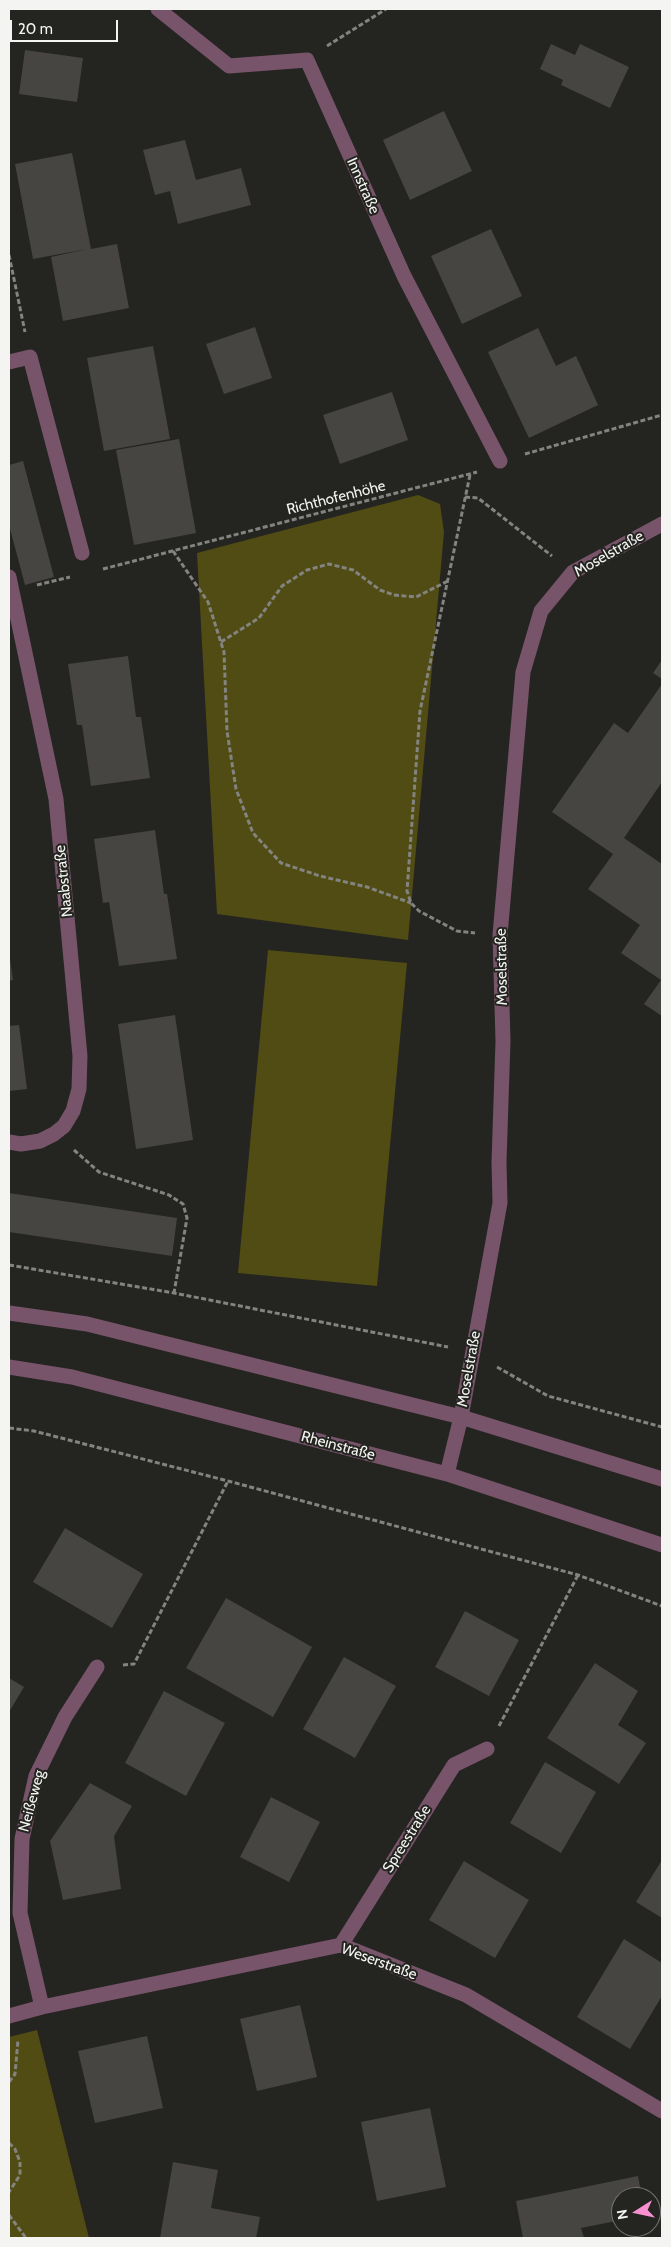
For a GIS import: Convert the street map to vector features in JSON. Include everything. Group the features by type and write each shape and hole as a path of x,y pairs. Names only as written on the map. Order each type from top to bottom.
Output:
{"street":[{"path":"158,9 229,66 307,60"},
{"name":"Innstraße","path":"307,60 404,276 500,461"},
{"path":"9,362 30,358 82,553"},
{"name":"Moselstraße","path":"447,1474 461,1417 500,1203 499,1162 503,1041 500,935 523,672 541,611 573,572 662,524"},
{"name":"Naabstraße","path":"11,584 56,799 76,1003 80,1056 78,1089 73,1111 64,1126"},
{"path":"9,1142 21,1144 40,1141 64,1126"},
{"path":"9,1313 87,1324 461,1417 662,1478"},
{"name":"Rheinstraße","path":"9,1366 72,1377 447,1474 662,1545"},
{"name":"Neißeweg","path":"42,2007 20,1913 22,1839 36,1776 65,1717 97,1667"},
{"name":"Spreestraße","path":"341,1945 454,1765 487,1749"},
{"name":"Weserstraße","path":"13,2015 42,2007 341,1945 466,1995 662,2111"}],"path":[{"path":"307,60 386,9"},
{"path":"9,254 30,358"},
{"name":"Richthofenhöhe","path":"93,572 470,475 500,461 662,415"},
{"path":"411,903 407,891 420,711 470,475"},
{"path":"465,498 478,498 573,572"},
{"path":"173,551 208,602 224,652 227,731 236,789 253,833 282,862 320,876 367,887 411,903 419,911 457,931"},
{"path":"221,642 259,618 282,586 314,568 329,564 353,570 380,590 394,595 416,597 448,581"},
{"path":"11,584 75,576"},
{"path":"64,1126 75,1153 99,1172 169,1195 183,1204 187,1218 174,1293"},
{"path":"9,1265 174,1293 472,1352 548,1396 662,1427"},
{"path":"9,1428 34,1431 228,1481 578,1575 662,1606"},
{"path":"97,1667 134,1664 228,1481"},
{"path":"487,1749 578,1575"},
{"path":"9,2082 15,2074 18,2040 13,2015"},
{"path":"9,2143 15,2149 20,2162 20,2175 9,2192"},
{"path":"9,2215 26,2238"}],"shaded area":[{"path":"418,495 440,504 444,532 408,940 217,914 197,553"},
{"path":"268,950 407,963 377,1286 238,1273"},
{"path":"37,2030 89,2238 9,2238 9,2037"}],"building":[{"path":"551,44 575,55 580,44 629,67 610,108 561,85 563,80 540,69"},
{"path":"25,50 83,58 77,102 19,94"},
{"path":"444,111 472,171 410,200 383,140"},
{"path":"185,140 196,180 241,168 251,205 178,224 170,191 155,195 143,150"},
{"path":"72,153 91,249 117,244 129,308 63,321 51,257 87,249 33,259 15,164"},
{"path":"491,229 522,296 462,324 431,256"},
{"path":"255,327 272,378 224,394 206,344"},
{"path":"538,328 556,366 576,356 598,405 529,438 488,352"},
{"path":"153,346 170,439 104,451 87,358"},
{"path":"392,392 408,440 340,464 323,415"},
{"path":"179,439 196,533 134,545 116,450"},
{"path":"23,461 54,577 25,585 9,525 9,465"},
{"path":"128,656 136,717 141,717 150,778 91,786 82,725 77,725 68,664"},
{"path":"662,660 662,679 653,673"},
{"path":"662,684 662,782 624,838 662,864 662,1016 644,1004 661,980 621,953 640,925 588,889 613,854 552,812 614,723 628,733"},
{"path":"155,830 164,894 167,894 177,959 119,966 109,902 103,903 94,839"},
{"path":"9,952 13,980 9,981"},
{"path":"175,1015 193,1140 136,1149 118,1024"},
{"path":"19,1025 27,1089 9,1091 9,1026"},
{"path":"9,1193 177,1218 172,1256 9,1232"},
{"path":"65,1528 143,1574 112,1628 33,1582"},
{"path":"226,1598 312,1647 273,1717 186,1668"},
{"path":"465,1611 519,1640 489,1696 435,1667"},
{"path":"344,1657 396,1686 355,1758 303,1729"},
{"path":"595,1663 638,1691 618,1725 646,1743 619,1784 547,1738"},
{"path":"9,1678 24,1687 9,1712"},
{"path":"164,1691 225,1723 186,1796 125,1763"},
{"path":"545,1762 596,1792 561,1853 510,1823"},
{"path":"90,1783 132,1806 114,1836 121,1889 63,1900 50,1841"},
{"path":"271,1797 320,1822 289,1882 240,1857"},
{"path":"662,1860 662,1918 636,1902"},
{"path":"464,1861 529,1900 495,1958 429,1920"},
{"path":"624,1939 662,1963 662,1996 630,2049 577,2017"},
{"path":"300,2005 317,2077 257,2091 240,2019"},
{"path":"147,2036 163,2108 95,2123 78,2051"},
{"path":"430,2108 446,2187 377,2201 361,2122"},
{"path":"173,2162 218,2170 211,2208 260,2217 256,2238 160,2238"},
{"path":"638,2176 640,2187 611,2187 611,2222 581,2228 584,2238 523,2238 516,2201"}]}
